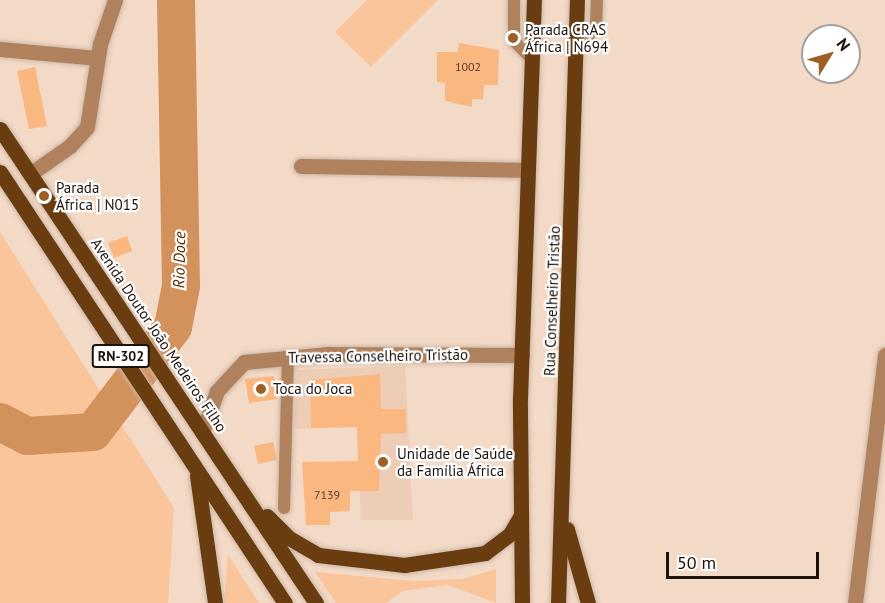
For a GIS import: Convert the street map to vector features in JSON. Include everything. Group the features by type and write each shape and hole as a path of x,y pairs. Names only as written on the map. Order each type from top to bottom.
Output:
{"main road":[{"name":"Rua Conselheiro Tristão","path":"522,603 522,356 526,170 533,60 534,0"},
{"name":"Rua Conselheiro Tristão","path":"558,603 563,512 577,0"},
{"name":"Avenida Doutor João Medeiros Filho","path":"0,129 199,424 316,603"},
{"name":"RN-302","path":"0,172 285,603"},
{"path":"221,460 289,538 333,559 412,564 485,553 510,534 521,514"},
{"path":"195,467 215,603"},
{"path":"563,512 588,603"}],"street":[{"path":"30,174 70,147 87,127 97,58 115,0"},
{"path":"0,50 97,58"},
{"path":"301,166 526,170"},
{"path":"855,603 885,355"},
{"name":"Travessa Conselheiro Tristão","path":"199,424 230,373 244,362 288,356 522,356"}],"lane":[{"path":"514,0 514,41 533,60"},
{"path":"576,50 596,27 597,0"},
{"path":"284,508 288,356"}],"shaded area":[{"path":"367,0 438,0 371,67 335,32"},
{"path":"0,232 174,508 168,603 0,603"},
{"name":"Unidade de Saúde da Família África","path":"405,366 413,520 361,520 357,427 294,429 297,370"},
{"path":"228,555 259,603 224,603"},
{"path":"496,569 496,603 448,585 403,591 386,603 336,603 315,572 414,581 462,579"}],"building":[{"path":"459,43 499,50 498,85 484,85 483,99 472,99 472,107 445,101 445,83 437,82 437,52 458,52"},
{"path":"35,67 47,126 29,129 17,71"},
{"path":"127,236 132,251 114,258 108,243"},
{"path":"380,374 381,409 406,409 406,433 381,434 379,491 350,491 350,511 330,512 330,525 306,525 302,462 358,461 357,427 311,428 310,380"},
{"name":"Toca do Joca","path":"274,376 277,399 249,403 245,379"},
{"path":"273,442 277,460 258,464 254,446"}],"waterway":[{"name":"Rio Doce","path":"0,422 27,436 93,432 173,327 181,286 176,0"}],"place":[{"name":"Parada CRAS África | N694","path":"513,38"},
{"name":"Parada África | N015","path":"44,196"},
{"name":"Toca do Joca","path":"261,389"},
{"name":"Unidade de Saúde da Família África","path":"383,462"}]}
